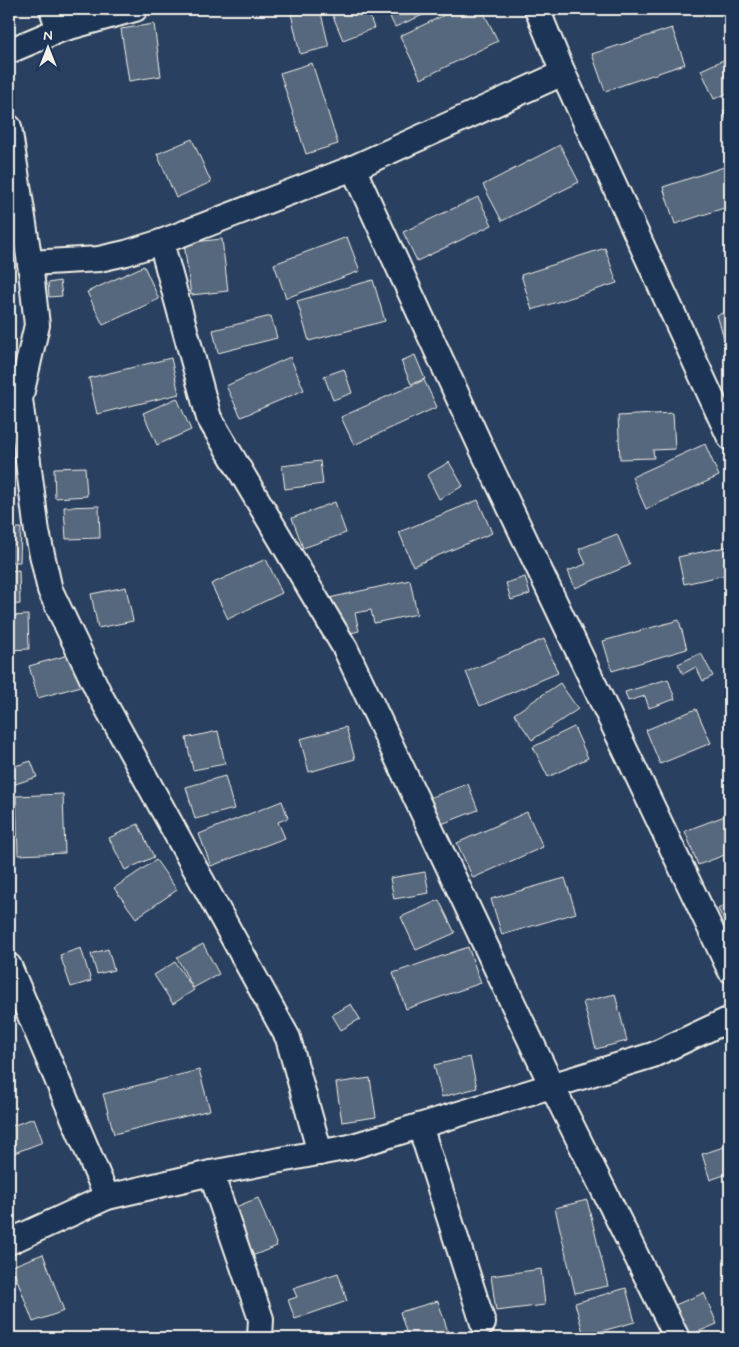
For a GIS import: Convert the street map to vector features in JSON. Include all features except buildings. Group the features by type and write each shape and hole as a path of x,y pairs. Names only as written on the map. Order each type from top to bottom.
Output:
{"street":[{"path":"9,51 55,19 135,9"},
{"path":"537,9 563,73 730,438"},
{"path":"30,264 99,259 161,242 353,168 563,73"},
{"path":"9,127 30,264 37,325 20,399 37,532 50,590 100,695 288,1038 320,1153"},
{"path":"353,168 481,447 730,970"},
{"path":"161,242 209,418 345,648 552,1086 677,1338"},
{"path":"9,966 107,1196"},
{"path":"9,1242 107,1196 211,1173 350,1147 653,1055 730,1019"},
{"path":"420,1126 483,1323"},
{"path":"211,1173 261,1319 260,1338"}]}
